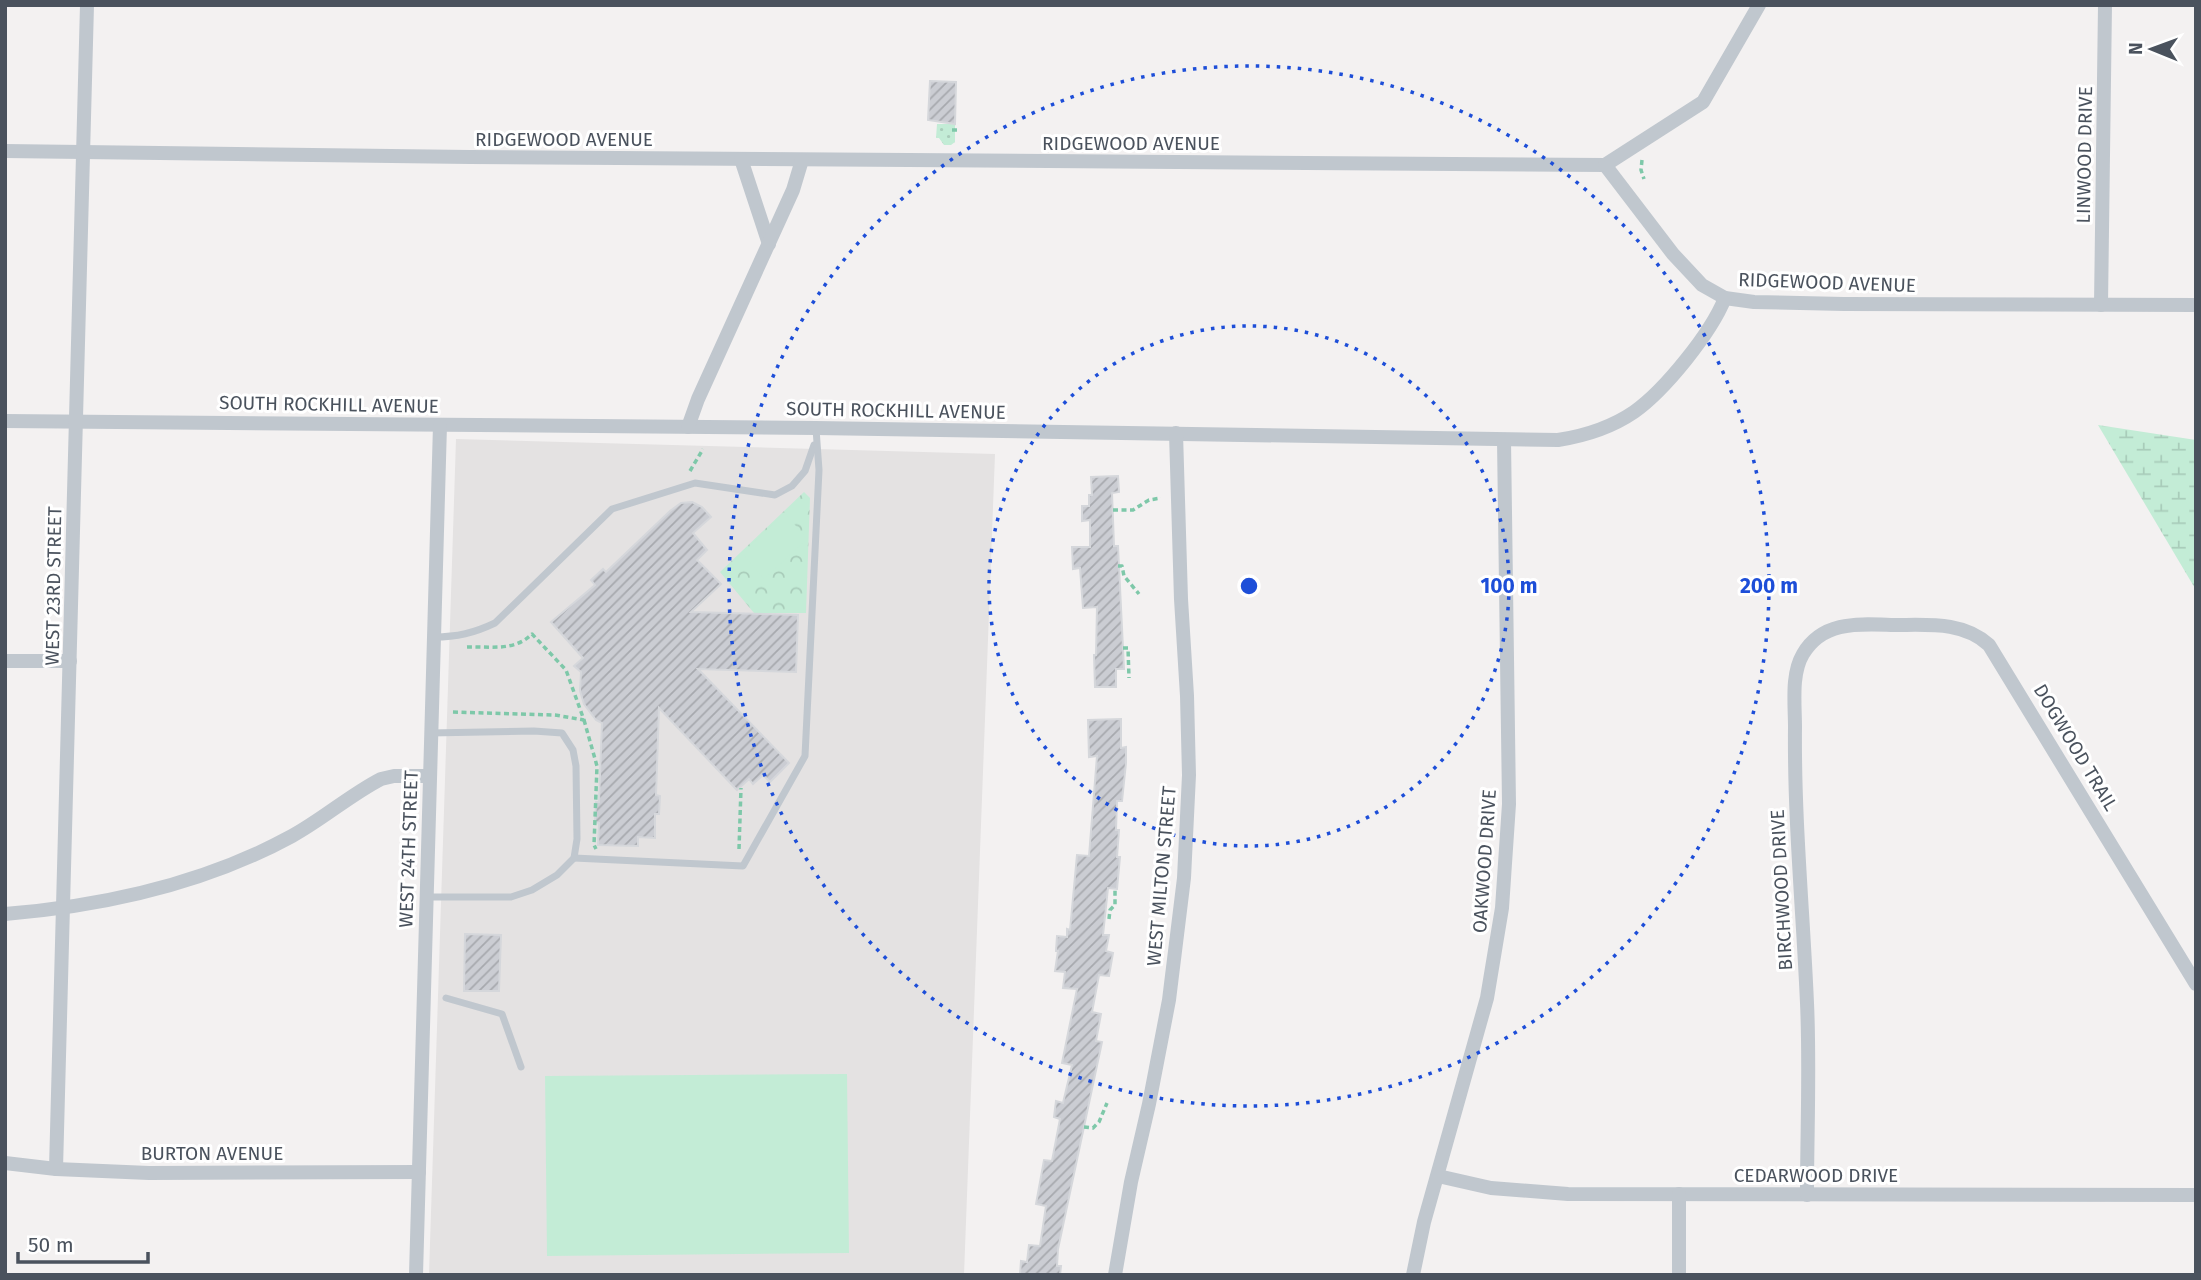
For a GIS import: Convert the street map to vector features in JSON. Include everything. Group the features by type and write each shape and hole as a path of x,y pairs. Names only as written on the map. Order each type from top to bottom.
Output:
{"street":[{"name":"WEST 23RD STREET","path":"56,1169 87,5"},
{"path":"1605,165 1703,102 1759,5"},
{"name":"LINWOOD DRIVE","path":"2101,305 2105,5"},
{"name":"RIDGEWOOD AVENUE","path":"5,151 1605,165 1673,254 1702,285 1725,298 1754,302 1844,304 2196,305"},
{"path":"741,159 769,244"},
{"path":"688,427 698,399 793,190 803,160"},
{"name":"SOUTH ROCKHILL AVENUE","path":"5,421 816,428 1550,440 1579,436 1634,412 1693,350 1725,298"},
{"name":"WEST 24TH STREET","path":"416,1275 440,425"},
{"name":"WEST MILTON STREET","path":"1115,1275 1131,1182 1169,1000 1184,878 1189,775 1176,433"},
{"name":"OAKWOOD DRIVE","path":"1413,1275 1437,1176 1487,998 1507,856 1509,804 1504,440"},
{"name":"DOGWOOD TRAIL","path":"1862,625 1960,628 1979,635 1989,645 2196,984"},
{"name":"BIRCHWOOD DRIVE","path":"1807,1195 1808,1053 1794,783 1797,668 1802,655 1815,639 1837,627 1862,625"},
{"path":"5,661 70,661"},
{"path":"5,914 64,907 149,891 194,878 293,836 381,779 394,776 429,776"},
{"name":"BURTON AVENUE","path":"5,1163 56,1169 149,1173 419,1172"},
{"name":"CEDARWOOD DRIVE","path":"1437,1176 1491,1188 1529,1192 2196,1195"},
{"path":"1679,1194 1679,1275"}],"lane":[{"path":"434,638 474,633 495,622 612,509 695,483 775,495 784,491 805,471 814,450 816,428"},
{"path":"574,858 743,866 805,757 819,470 816,428"},
{"path":"426,897 512,897 532,890 557,875 574,858 577,839 576,766 573,750 562,733 430,733"},
{"path":"446,998 502,1014 521,1067"}],"path":[{"path":"953,130 960,130"},
{"path":"688,475 703,449"},
{"path":"1113,510 1133,510 1149,500 1161,498"},
{"path":"1118,566 1122,566 1125,576 1139,594"},
{"path":"462,648 506,647 525,640 532,634 566,670 597,766 594,845 598,851"},
{"path":"1123,648 1128,648 1129,678"},
{"path":"453,712 555,715 584,720"},
{"path":"739,856 741,788"},
{"path":"1109,919 1110,910 1115,905 1115,889"},
{"path":"1084,1128 1093,1128 1099,1122 1107,1103"}],"shaded area":[{"path":"456,439 995,454 964,1275 429,1275"}],"green space":[{"path":"937,124 955,124 955,142 944,145 936,138"},
{"path":"2098,425 2196,440 2196,590"},
{"path":"804,492 810,498 806,613 754,613 720,572"},
{"path":"784,512 807,539 764,579 743,554"},
{"path":"847,1074 849,1253 547,1256 545,1076"}],"building":[{"path":"930,81 956,82 955,124 928,120"},
{"path":"1118,476 1119,492 1112,493 1114,546 1118,546 1124,669 1116,669 1116,687 1095,687 1097,607 1083,608 1080,568 1073,569 1072,547 1090,547 1090,520 1082,521 1082,506 1089,506 1089,495 1092,495 1091,477"},
{"path":"692,502 702,507 711,517 693,533 707,550 697,560 721,584 691,612 798,615 796,672 698,669 789,763 770,782 763,775 753,784 749,779 737,790 659,708 656,795 660,796 659,814 655,814 655,838 638,837 638,846 598,845 599,823 595,822 596,802 599,802 602,723 596,720 584,704 580,691 581,672 574,666 583,658 551,622 595,585 591,580 603,569 606,572 670,511 681,503"},
{"path":"1121,719 1121,748 1126,747 1126,763 1122,801 1117,801 1117,857 1120,857 1117,889 1108,888 1103,935 1109,935 1106,951 1113,953 1109,976 1099,975 1092,1012 1101,1014 1096,1041 1102,1042 1058,1249 1057,1266 1061,1266 1060,1275 1020,1275 1021,1261 1027,1262 1029,1245 1040,1246 1046,1206 1036,1204 1044,1160 1052,1161 1060,1119 1054,1117 1056,1101 1063,1103 1072,1065 1062,1063 1077,989 1063,988 1065,972 1055,971 1057,936 1067,937 1067,929 1070,930 1077,855 1089,856 1097,756 1089,757 1088,720"},
{"path":"465,934 501,935 499,991 464,991"}]}
